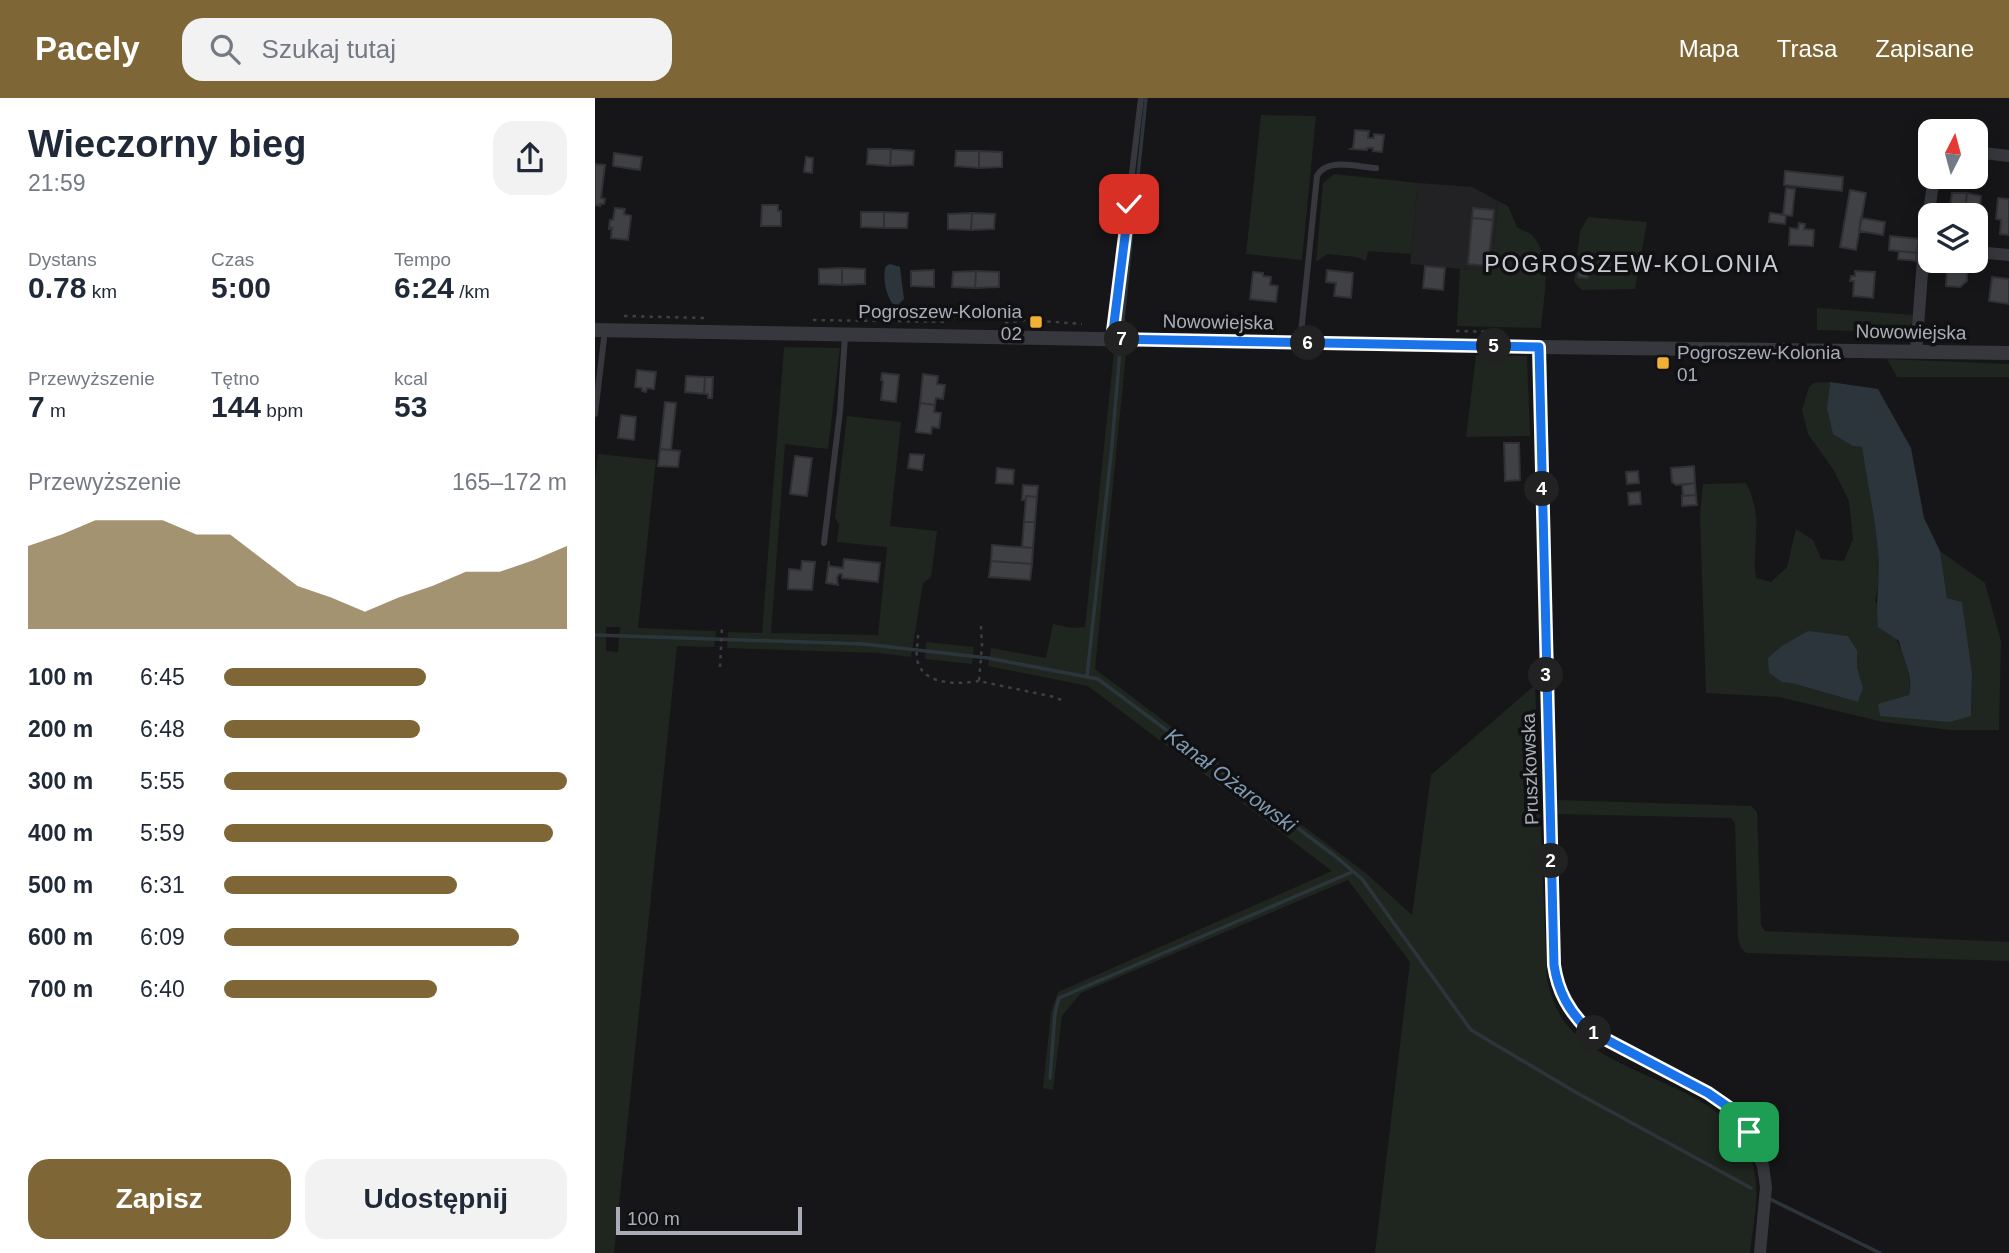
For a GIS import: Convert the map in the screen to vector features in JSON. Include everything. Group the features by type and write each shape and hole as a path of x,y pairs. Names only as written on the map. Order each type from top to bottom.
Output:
{"street":[{"path":"1988,153 2009,156"},
{"path":"1988,253 2009,255"},
{"path":"1916,352 1924,273"},
{"name":"Nowowiejska","path":"600,330 2009,353"},
{"name":"Pruszkowska","path":"1539,347 1554,965 1557,984 1574,1016 1588,1030 1708,1093 1742,1120 1758,1150 1766,1187 1760,1253"}],"lane":[{"path":"1112,339 1141,98"},
{"path":"1300,343 1317,176 1329,165 1375,168"},
{"path":"595,414 600,330"},
{"path":"824,543 840,411 845,334"}],"path":[{"path":"618,316 705,317"},
{"path":"810,320 948,322"},
{"path":"1003,323 1026,320 1092,325"},
{"path":"979,681 981,626"},
{"path":"720,667 722,627"},
{"path":"918,635 917,661 923,671 936,679 965,683 979,681 1064,701"}],"shaded area":[{"path":"1261,115 1316,116 1302,260 1246,254"},
{"path":"1334,174 1418,183 1411,254 1368,251 1366,261 1357,257 1327,254 1316,262 1323,183"},
{"path":"1418,183 1472,187 1498,201 1492,272 1410,264"},
{"path":"1498,201 1508,206 1517,227 1532,235 1543,255 1545,280 1541,328 1457,326 1460,269 1492,271"},
{"path":"1588,217 1647,222 1635,289 1582,290 1574,282 1580,231"},
{"path":"890,264 900,267 904,299 898,305 893,304 885,286 885,270"},
{"path":"1817,308 1913,315 1912,323 1902,332 1817,330"},
{"path":"784,347 840,348 828,449 785,444 771,633 878,635 887,547 837,542 839,524 835,518 847,416 901,422 890,526 937,531 931,577 923,583 911,657 878,653 727,648 728,632 762,633"},
{"path":"1114,352 1126,353 1095,669 1367,874 1412,915 1431,775 1535,685 1547,980 1554,1003 1566,1024 1589,1045 1707,1105 1731,1125 1748,1150 1756,1183 1756,1209 1750,1253 1375,1253 1410,962 1348,880 1081,993 1062,1016 1053,1090 1043,1088 1051,1012 1058,992 1332,871 1088,686 988,666 991,648 1046,658 1053,624 1071,628 1085,627"},
{"path":"1476,355 1527,356 1530,436 1466,437"},
{"path":"1887,359 2009,364 2009,377 1897,377"},
{"path":"1830,382 1827,408 1853,446 1862,447 1878,544 1875,601 1905,660 1910,684 1909,695 1971,716 1972,672 1962,602 1947,598 1940,551 1985,583 2001,641 1999,730 1950,730 1883,722 1779,697 1706,693 1700,516 1703,484 1746,483 1755,509 1756,578 1771,582 1787,567 1796,529 1813,540 1821,559 1844,561 1853,539 1849,501 1833,469 1808,434 1802,410 1809,387 1814,383","holes":["1829,634 1848,636 1857,650 1857,667 1863,688 1858,702 1782,682 1783,645 1796,638"]},
{"path":"1830,382 1878,389 1911,448 1924,518 1940,551 1947,598 1962,602 1972,672 1971,716 1950,722 1880,716 1878,704 1909,695 1910,681 1899,641 1878,627 1878,550 1862,447 1853,446 1833,434 1827,408"},
{"path":"598,454 656,460 638,628 716,631 714,647 677,646 614,1253 595,1253 595,481","holes":["606,627 620,627 618,652 606,651"]},
{"path":"1808,631 1848,636 1857,650 1857,667 1863,688 1858,702 1782,682 1769,673 1768,658 1783,645"},
{"path":"926,642 974,647 972,664 925,659"},
{"path":"1557,800 1751,806 1757,812 1761,925 1765,931 2009,942 2009,961 1746,953 1738,939 1735,823 1731,818 1557,814"}],"building":[{"path":"1355,130 1369,131 1368,138 1374,138 1374,134 1384,135 1382,152 1373,151 1373,148 1351,149"},
{"path":"868,149 891,149 890,166 867,164"},
{"path":"891,149 914,151 913,165 890,166"},
{"path":"956,151 979,151 979,168 955,166"},
{"path":"979,151 1002,152 1002,167 979,168"},
{"path":"614,153 642,157 640,170 613,166"},
{"path":"806,157 813,158 812,173 804,172"},
{"path":"595,164 605,165 601,198 605,199 600,206 595,205"},
{"path":"1785,171 1843,177 1842,191 1784,185"},
{"path":"1786,188 1795,189 1792,216 1783,215"},
{"path":"1850,190 1866,193 1856,250 1840,247"},
{"path":"1952,193 1967,193 1966,203 1951,203"},
{"path":"1967,193 1981,196 1980,203 1966,203"},
{"path":"1998,198 2009,199 2009,235 2000,234 2001,220 1996,219"},
{"path":"762,205 778,205 778,211 781,211 781,226 761,226"},
{"path":"615,208 625,209 624,214 631,216 628,240 611,238 610,220 613,220"},
{"path":"1473,208 1494,210 1493,220 1472,218"},
{"path":"861,212 884,212 884,228 861,227"},
{"path":"884,212 908,213 907,228 884,228"},
{"path":"972,213 971,230 948,229 948,214"},
{"path":"972,213 995,214 994,229 971,230"},
{"path":"1770,213 1786,215 1785,224 1769,222"},
{"path":"1472,218 1493,220 1488,266 1468,264"},
{"path":"1861,218 1885,222 1883,235 1859,231"},
{"path":"1799,223 1805,224 1804,229 1814,230 1813,246 1789,245 1790,228 1798,229"},
{"path":"1890,236 1918,239 1917,253 1889,250"},
{"path":"1899,251 1917,253 1916,261 1898,259"},
{"path":"1580,255 1591,256 1592,268 1589,268 1588,278 1578,277"},
{"path":"1425,266 1445,268 1443,290 1423,288"},
{"path":"842,268 842,285 819,284 819,269"},
{"path":"842,268 865,269 865,284 842,285"},
{"path":"934,270 934,287 911,286 911,271"},
{"path":"1327,270 1353,273 1351,298 1334,296 1336,283 1326,282"},
{"path":"976,271 975,288 952,287 953,272"},
{"path":"976,271 999,272 999,287 975,288"},
{"path":"1855,271 1875,272 1873,298 1853,296 1854,281 1850,281 1851,276 1855,276"},
{"path":"1253,272 1271,277 1270,285 1278,286 1276,302 1250,299"},
{"path":"1947,273 1967,273 1967,281 1960,287 1946,286"},
{"path":"1992,277 2009,279 2009,304 1989,301"},
{"path":"637,370 656,372 654,389 647,388 646,392 635,387"},
{"path":"882,373 899,375 896,402 881,400"},
{"path":"923,374 938,376 937,384 945,385 943,399 936,398 935,405 920,403"},
{"path":"686,376 705,377 704,394 685,392"},
{"path":"705,377 713,377 712,398 704,394"},
{"path":"665,402 676,403 671,450 660,449"},
{"path":"920,403 935,405 934,412 941,413 939,428 932,427 931,434 916,432"},
{"path":"621,415 636,417 634,440 618,438"},
{"path":"1504,443 1519,443 1520,480 1505,481"},
{"path":"660,449 680,451 678,467 658,466"},
{"path":"910,454 924,455 922,470 908,468"},
{"path":"795,456 812,458 807,496 790,494"},
{"path":"1694,466 1695,483 1676,485 1672,482 1671,468"},
{"path":"997,468 1014,470 1013,484 996,483"},
{"path":"1638,471 1639,483 1627,484 1626,472"},
{"path":"1695,483 1696,495 1683,496 1682,485"},
{"path":"1023,485 1038,486 1037,497 1026,496 1026,500 1022,500"},
{"path":"1640,492 1641,504 1629,505 1628,493"},
{"path":"1696,495 1697,505 1682,506 1682,496"},
{"path":"1026,496 1037,497 1035,522 1024,522"},
{"path":"1024,522 1035,522 1033,548 1022,547"},
{"path":"992,545 1033,548 1032,564 991,561"},
{"path":"844,559 880,563 878,582 842,578 842,574 839,574 838,585 826,583 829,561 829,566 843,568"},
{"path":"802,561 815,562 812,590 788,589 789,569 801,570"},
{"path":"991,561 1032,564 1030,580 989,577"}],"waterway":[{"path":"1122,328 1146,98"},
{"path":"1087,677 1120,350"},
{"name":"Kanał Ożarowski","path":"595,635 864,644 988,658 1098,679 1362,879 1471,1030 1577,1093 1751,1188"},
{"path":"1050,1078 1055,1013 1059,998 1352,872"},
{"name":"Kanał Ożarowski","path":"1772,1200 1880,1253"}],"place":[{"name":"Pogroszew-Kolonia 02","path":"1036,322"},
{"name":"Pogroszew-Kolonia 01","path":"1663,363"}],"district":[{"name":"POGROSZEW-KOLONIA","path":"1632,264"}],"route":[{"path":"1129,204 1112,339 1539,347 1554,965 1557,984 1574,1016 1588,1030 1708,1093 1734,1111 1749,1132"}]}
